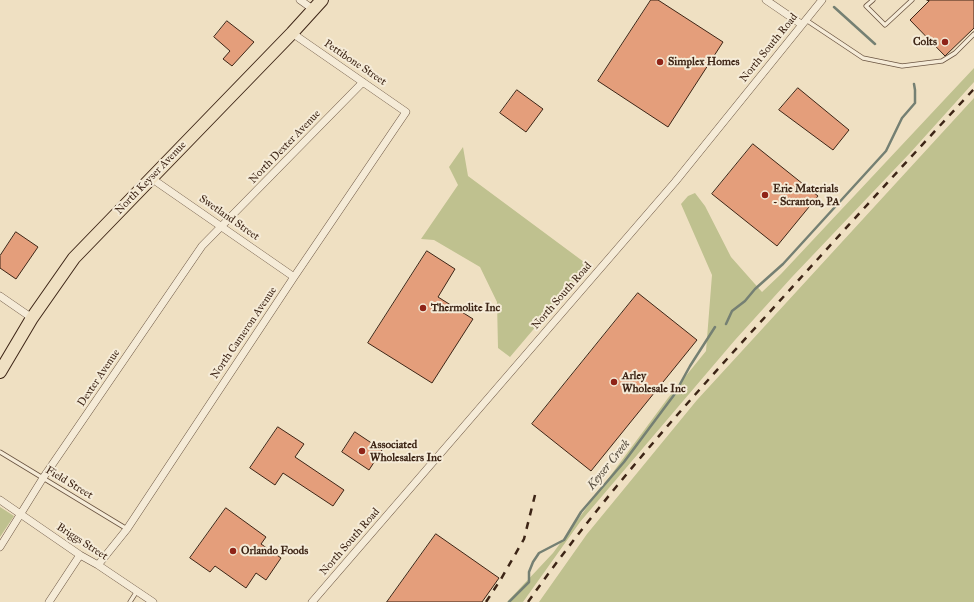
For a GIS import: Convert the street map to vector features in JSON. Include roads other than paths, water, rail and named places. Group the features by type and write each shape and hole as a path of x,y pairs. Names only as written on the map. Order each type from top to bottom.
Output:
{"main road":[{"name":"North Keyser Avenue","path":"0,372 32,318 74,258 318,5"}],"street":[{"path":"300,0 318,5"},
{"path":"766,0 803,22"},
{"name":"North South Road","path":"312,602 675,182 822,0"},
{"name":"Pettibone Street","path":"292,33 406,112"},
{"name":"North Dexter Avenue","path":"222,226 363,82"},
{"name":"North Cameron Avenue","path":"98,565 127,529 294,277 406,112"},
{"name":"Swetland Street","path":"151,178 294,277"},
{"name":"Dexter Avenue","path":"0,547 44,478 202,246 222,226"},
{"path":"0,296 32,318"},
{"name":"Briggs Street","path":"0,500 80,555 98,565 153,602"},
{"path":"49,602 80,555"}],"lane":[{"path":"873,0 866,6 885,25 912,0"},
{"path":"803,22 863,58 902,66 942,61 955,53 974,34"},
{"name":"Field Street","path":"0,452 127,529"},
{"path":"130,602 137,591"}],"waterway":[{"name":"Keyser Creek","path":"834,7 875,44"},
{"name":"Keyser Creek","path":"726,324 732,311 745,301 755,289 783,264 886,151 902,118 915,103 914,84"},
{"name":"Keyser Creek","path":"509,602 529,582 529,572 539,553 564,540 581,512 624,462 674,395 690,366 715,327"}],"railway":[{"path":"528,602 555,564 642,455 818,259 974,89"},
{"path":"486,602 524,539 536,491"}],"place":[{"name":"Colts","path":"945,42"},
{"name":"Simplex Homes","path":"660,62"},
{"name":"Erie Materials - Scranton, PA","path":"765,195"},
{"name":"Thermolite Inc","path":"423,308"},
{"name":"Arley Wholesale Inc","path":"614,382"},
{"name":"Associated Wholesalers Inc","path":"362,451"},
{"name":"Orlando Foods","path":"233,551"}]}
